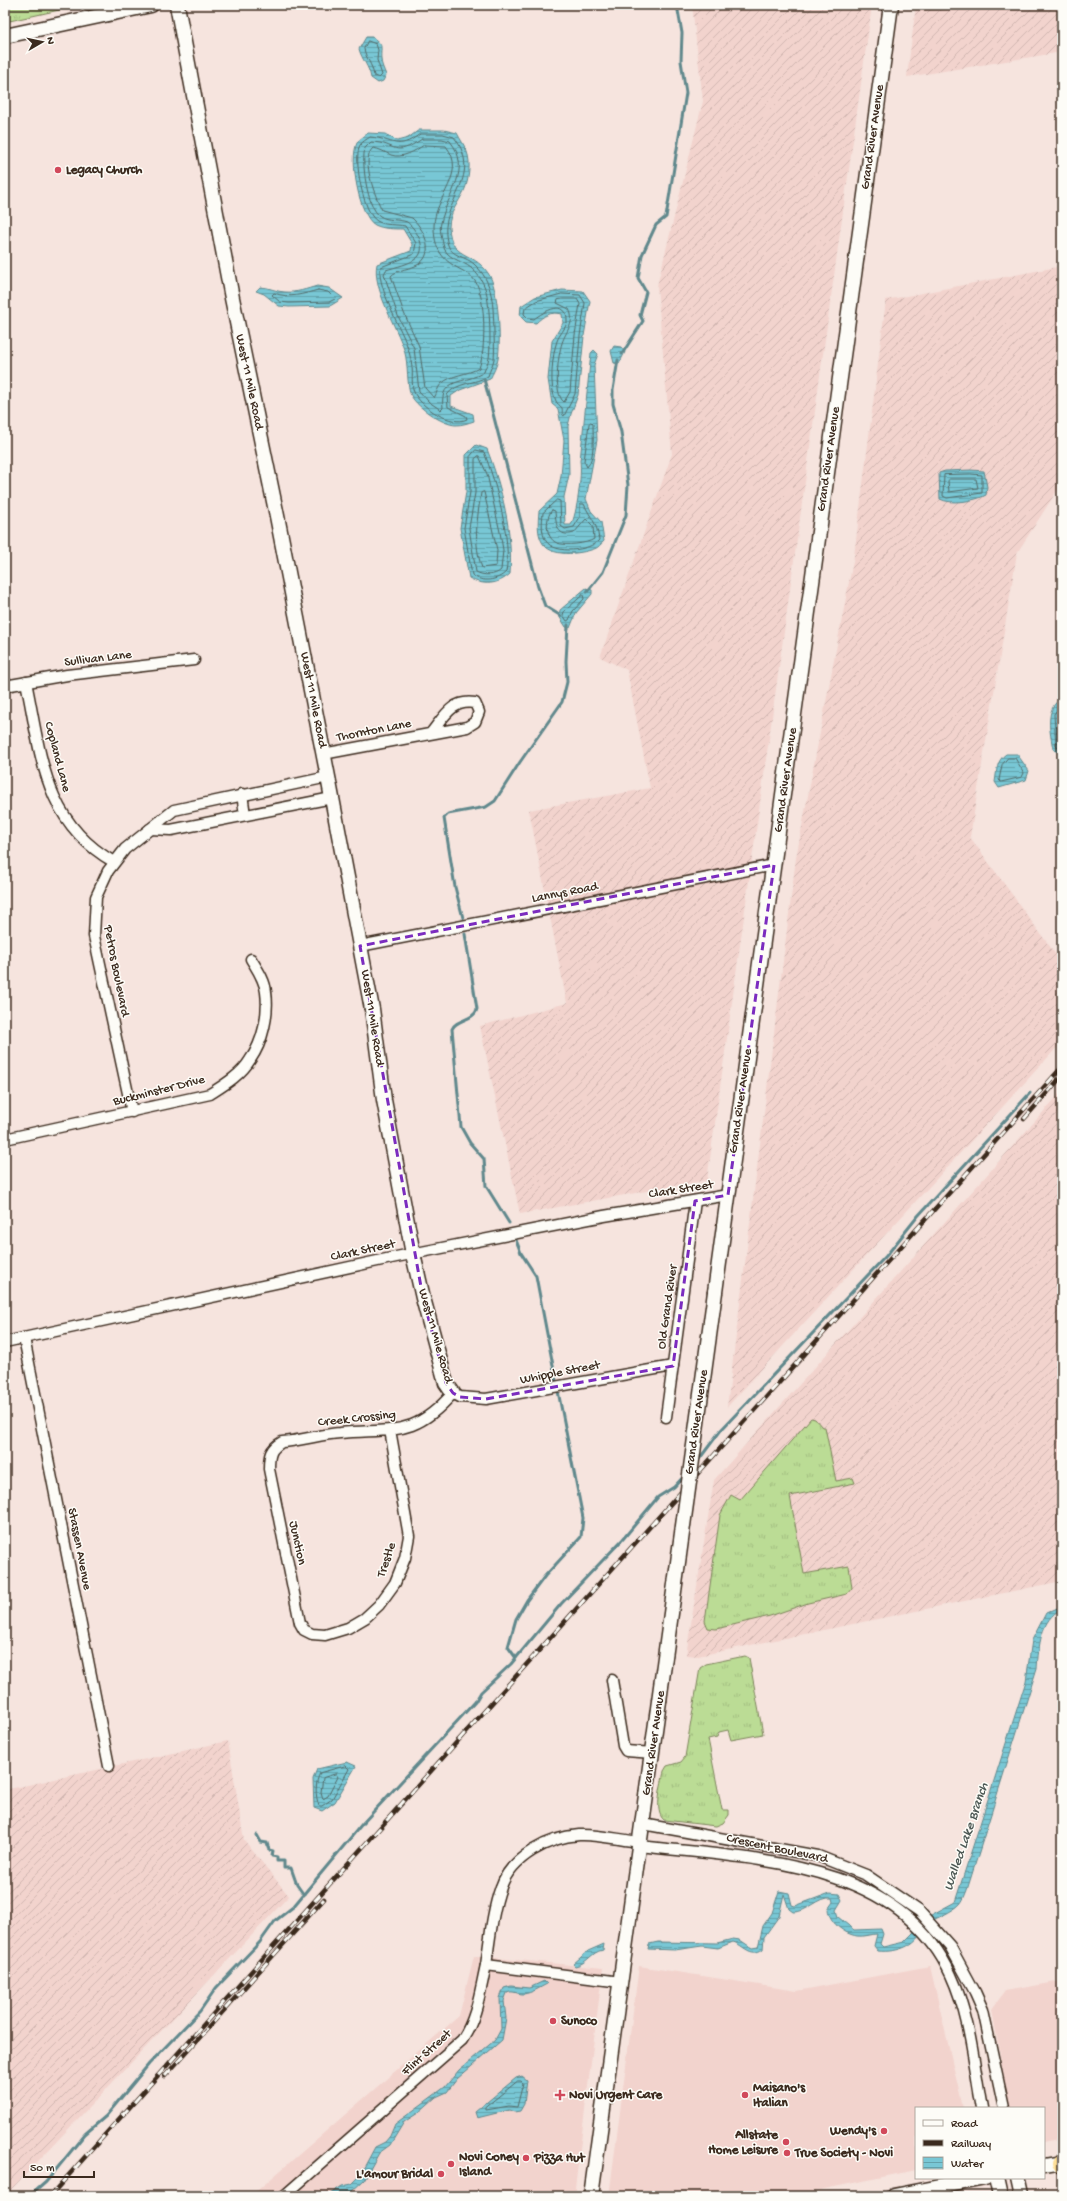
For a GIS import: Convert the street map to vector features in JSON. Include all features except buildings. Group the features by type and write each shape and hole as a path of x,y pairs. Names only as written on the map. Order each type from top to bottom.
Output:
{"main road":[{"path":"5,36 151,5"},
{"name":"West 11 Mile Road","path":"177,5 232,298 279,523 360,946 373,1017 384,1100 413,1254 422,1298 446,1383 453,1393"},
{"name":"Grand River Avenue","path":"591,2196 643,1824 890,5"},
{"path":"893,2196 980,2179"},
{"path":"996,2179 1000,2196"},
{"path":"1018,2179 1022,2196"}],"street":[{"name":"Sullivan Lane","path":"5,686 194,660"},
{"name":"Copland Lane","path":"26,682 45,774 60,811 81,837 114,862"},
{"name":"Thornton Lane","path":"323,754 431,733"},
{"name":"Petros Boulevard","path":"132,1112 94,936 96,897 114,862 125,849 174,810 242,794 328,777"},
{"path":"242,794 246,815"},
{"path":"150,830 171,830 332,798"},
{"name":"Lannys Road","path":"360,946 774,864"},
{"name":"Buckminster Drive","path":"5,1139 210,1094 238,1074 250,1060 259,1043 266,1015 266,992 261,976 251,959"},
{"name":"Clark Street","path":"5,1342 413,1254 604,1216 728,1195"},
{"name":"Old Grand River","path":"666,1417 695,1201"},
{"name":"Stassen Avenue","path":"24,1338 109,1766"},
{"name":"Whipple Street","path":"453,1393 460,1398 486,1400 673,1366"},
{"name":"Creek Crossing","path":"277,1445 282,1442 339,1433 390,1430 416,1424 429,1417 453,1393"},
{"name":"Trestle","path":"320,1634 337,1632 365,1618 379,1605 395,1583 405,1558 409,1536 390,1430"},
{"name":"Junction","path":"277,1445 269,1453 268,1469 300,1623 304,1630 320,1634"},
{"path":"612,1680 623,1746 626,1751 652,1753"},
{"name":"Crescent Boulevard","path":"643,1824 818,1856 866,1875 900,1896 919,1911 950,1946 970,1979 983,2010 1004,2107"},
{"name":"Crescent Boulevard","path":"486,1965 493,1916 501,1885 517,1864 534,1849 555,1839 580,1835 794,1866 823,1873 855,1885 892,1907 911,1921 938,1953 951,1975 959,1994 982,2107"},
{"path":"486,1965 621,1982"},
{"name":"Flint Street","path":"284,2196 462,2040 469,2029 474,2015 486,1965"}],"highlighted area":[{"path":"774,865 728,1195 695,1201 673,1366 486,1399 460,1397 453,1393 446,1383 423,1298 360,946"}],"shaded area":[{"path":"692,5 872,5 707,1180 520,1214 480,1026 567,1003 529,810 650,788 627,670 600,657 672,454 657,286 703,101"},
{"path":"916,5 1062,5 1062,52 907,77"},
{"path":"1062,266 1062,483 1017,553 970,837 1062,963 1062,1042 727,1407 796,858 854,556 886,300"},
{"path":"1062,1091 1062,1581 698,1656 686,1655 714,1480"},
{"path":"228,1741 244,1840 289,1896 5,2196 5,1790"},
{"path":"474,1956 603,1968 574,2196 251,2196 459,2016"},
{"path":"639,1966 797,1991 930,1966 963,2107 915,2107 915,2170 791,2196 609,2196"},
{"path":"1062,1981 1062,2138 1045,2142 1045,2107 1009,2107 992,2009 1005,1991"}],"green space":[{"path":"5,5 82,5 5,22"},
{"path":"811,1418 815,1419 822,1427 825,1427 836,1481 853,1478 855,1483 790,1496 804,1574 849,1566 852,1588 847,1594 808,1603 770,1616 716,1629 708,1628 705,1621 720,1515 731,1495 740,1500"},
{"path":"745,1656 749,1658 763,1734 731,1740 728,1730 719,1732 717,1737 708,1739 722,1810 729,1810 729,1815 723,1823 716,1826 664,1820 659,1810 659,1804 660,1789 664,1771 667,1766 681,1762 685,1757 700,1668 706,1664"}],"water":[{"path":"366,37 372,37 379,42 381,46 381,61 386,75 383,81 378,83 371,78 369,70 359,49"},
{"path":"419,130 444,130 457,133 466,150 469,161 468,177 466,187 449,222 451,238 458,250 482,266 488,273 492,280 497,302 499,351 497,364 490,379 460,390 451,396 451,406 473,414 474,421 460,425 444,422 430,414 417,403 410,393 407,362 404,350 381,293 376,273 377,264 411,251 412,244 403,229 381,227 375,225 369,220 360,199 355,174 354,161 357,143 368,133 385,134 397,141 408,138"},
{"path":"317,286 329,288 343,298 330,306 289,307 279,306 264,294 256,291 260,287 282,292 293,292"},
{"path":"562,290 583,291 590,301 584,336 578,395 568,426 569,475 564,497 565,525 571,525 577,504 591,353 594,350 598,354 594,365 597,440 586,499 591,511 601,522 604,541 599,546 588,551 574,553 558,553 546,547 540,539 538,527 539,511 557,494 561,476 564,440 558,409 552,404 548,379 552,341 563,323 562,314 554,313 548,315 541,318 536,323 526,322 520,316 521,306 535,297"},
{"path":"614,346 621,347 625,352 619,364 614,363 611,351"},
{"path":"476,445 487,449 502,495 510,542 510,574 505,578 490,583 474,581 469,578 460,528 466,492 466,455"},
{"path":"945,471 984,471 987,487 986,495 963,502 950,502 940,499 939,473"},
{"path":"586,588 592,590 592,594 576,613 570,628 566,627 559,616 560,610"},
{"path":"1062,698 1062,753 1060,754 1053,749 1050,714 1056,702"},
{"path":"1006,754 1017,754 1029,771 1026,780 999,788 995,782 997,770 1000,760"},
{"path":"1062,1606 1062,1609 1049,1619 1042,1634 1037,1668 967,1890 962,1901 957,1907 924,1923 922,1931 918,1937 907,1946 893,1951 878,1951 874,1946 877,1934 860,1936 852,1935 842,1930 834,1923 828,1909 833,1902 832,1898 822,1899 803,1910 793,1912 789,1909 784,1894 779,1916 764,1937 763,1949 751,1952 733,1942 718,1948 702,1946 675,1950 648,1949 649,1944 658,1942 717,1943 733,1939 740,1940 752,1948 758,1947 763,1926 772,1913 779,1891 789,1893 792,1905 795,1906 830,1893 839,1894 842,1900 836,1910 838,1917 854,1930 881,1929 883,1934 880,1944 883,1947 904,1942 913,1933 920,1921 955,1902 1026,1681 1032,1640 1046,1613"},
{"path":"347,1762 356,1766 335,1802 322,1811 314,1808 313,1779 317,1769"},
{"path":"604,1944 603,1950 595,1953 583,1963 575,1966 573,1964 588,1951"},
{"path":"544,1981 547,1984 529,1993 507,1993 504,2001 506,2018 502,2040 457,2079 447,2092 436,2097 418,2113 404,2122 390,2145 379,2153 364,2180 351,2192 327,2196 342,2186 352,2184 359,2177 375,2147 385,2142 390,2136 395,2124 445,2087 459,2070 495,2040 501,2029 500,1998 504,1988 511,1986 529,1988"},
{"path":"522,2076 527,2080 524,2104 520,2111 514,2112 509,2110 477,2118 475,2112 516,2078"}],"waterway":[{"path":"622,354 643,321 640,315 646,292 638,278 642,255 656,225 666,217 686,93 681,61 682,33 677,5"},
{"path":"587,592 603,572 626,515 628,485 621,432 613,404 613,390 618,360"},
{"path":"484,379 538,587 545,606 561,616"},
{"path":"463,918 455,887 444,818 448,814 486,807 495,801 562,702 567,682 566,661 568,625"},
{"path":"465,934 477,1009 472,1016 457,1023 452,1029 461,1127 470,1143 484,1159 486,1186 509,1223"},
{"path":"697,1462 721,1430 886,1256 918,1216 1030,1093"},
{"path":"516,1240 521,1253 536,1276 556,1381"},
{"path":"516,1658 508,1647 516,1619 527,1600 545,1576 581,1537 583,1518 558,1391"},
{"path":"30,2196 46,2182 85,2134 106,2116 149,2064 200,2011 216,1988 260,1942 275,1921 293,1907 362,1824 475,1702 481,1692 511,1664 561,1604 623,1539 658,1497 674,1487 685,1475"},
{"path":"257,1835 261,1842 267,1843 269,1850 273,1851 272,1856 277,1857 277,1861 284,1861 284,1868 291,1868 297,1885 304,1895"}],"railway":[{"path":"50,2196 1062,1067"},
{"path":"1024,1119 1062,1076"},
{"path":"165,2076 324,1899"}],"place":[{"name":"Legacy Church","path":"58,170"},
{"name":"Sunoco","path":"553,2021"},
{"name":"Novi Urgent Care","path":"560,2095"},
{"name":"Maisano's Italian","path":"745,2095"},
{"name":"Wendy's","path":"884,2131"},
{"name":"Allstate Home Leisure","path":"786,2142"},
{"name":"True Society - Novi","path":"787,2153"},
{"name":"Pizza Hut","path":"526,2158"},
{"name":"Novi Coney Island","path":"451,2164"},
{"name":"L'amour Bridal","path":"441,2174"}],"water label":[{"name":"Walled Lake Branch","path":"967,1837"}]}
